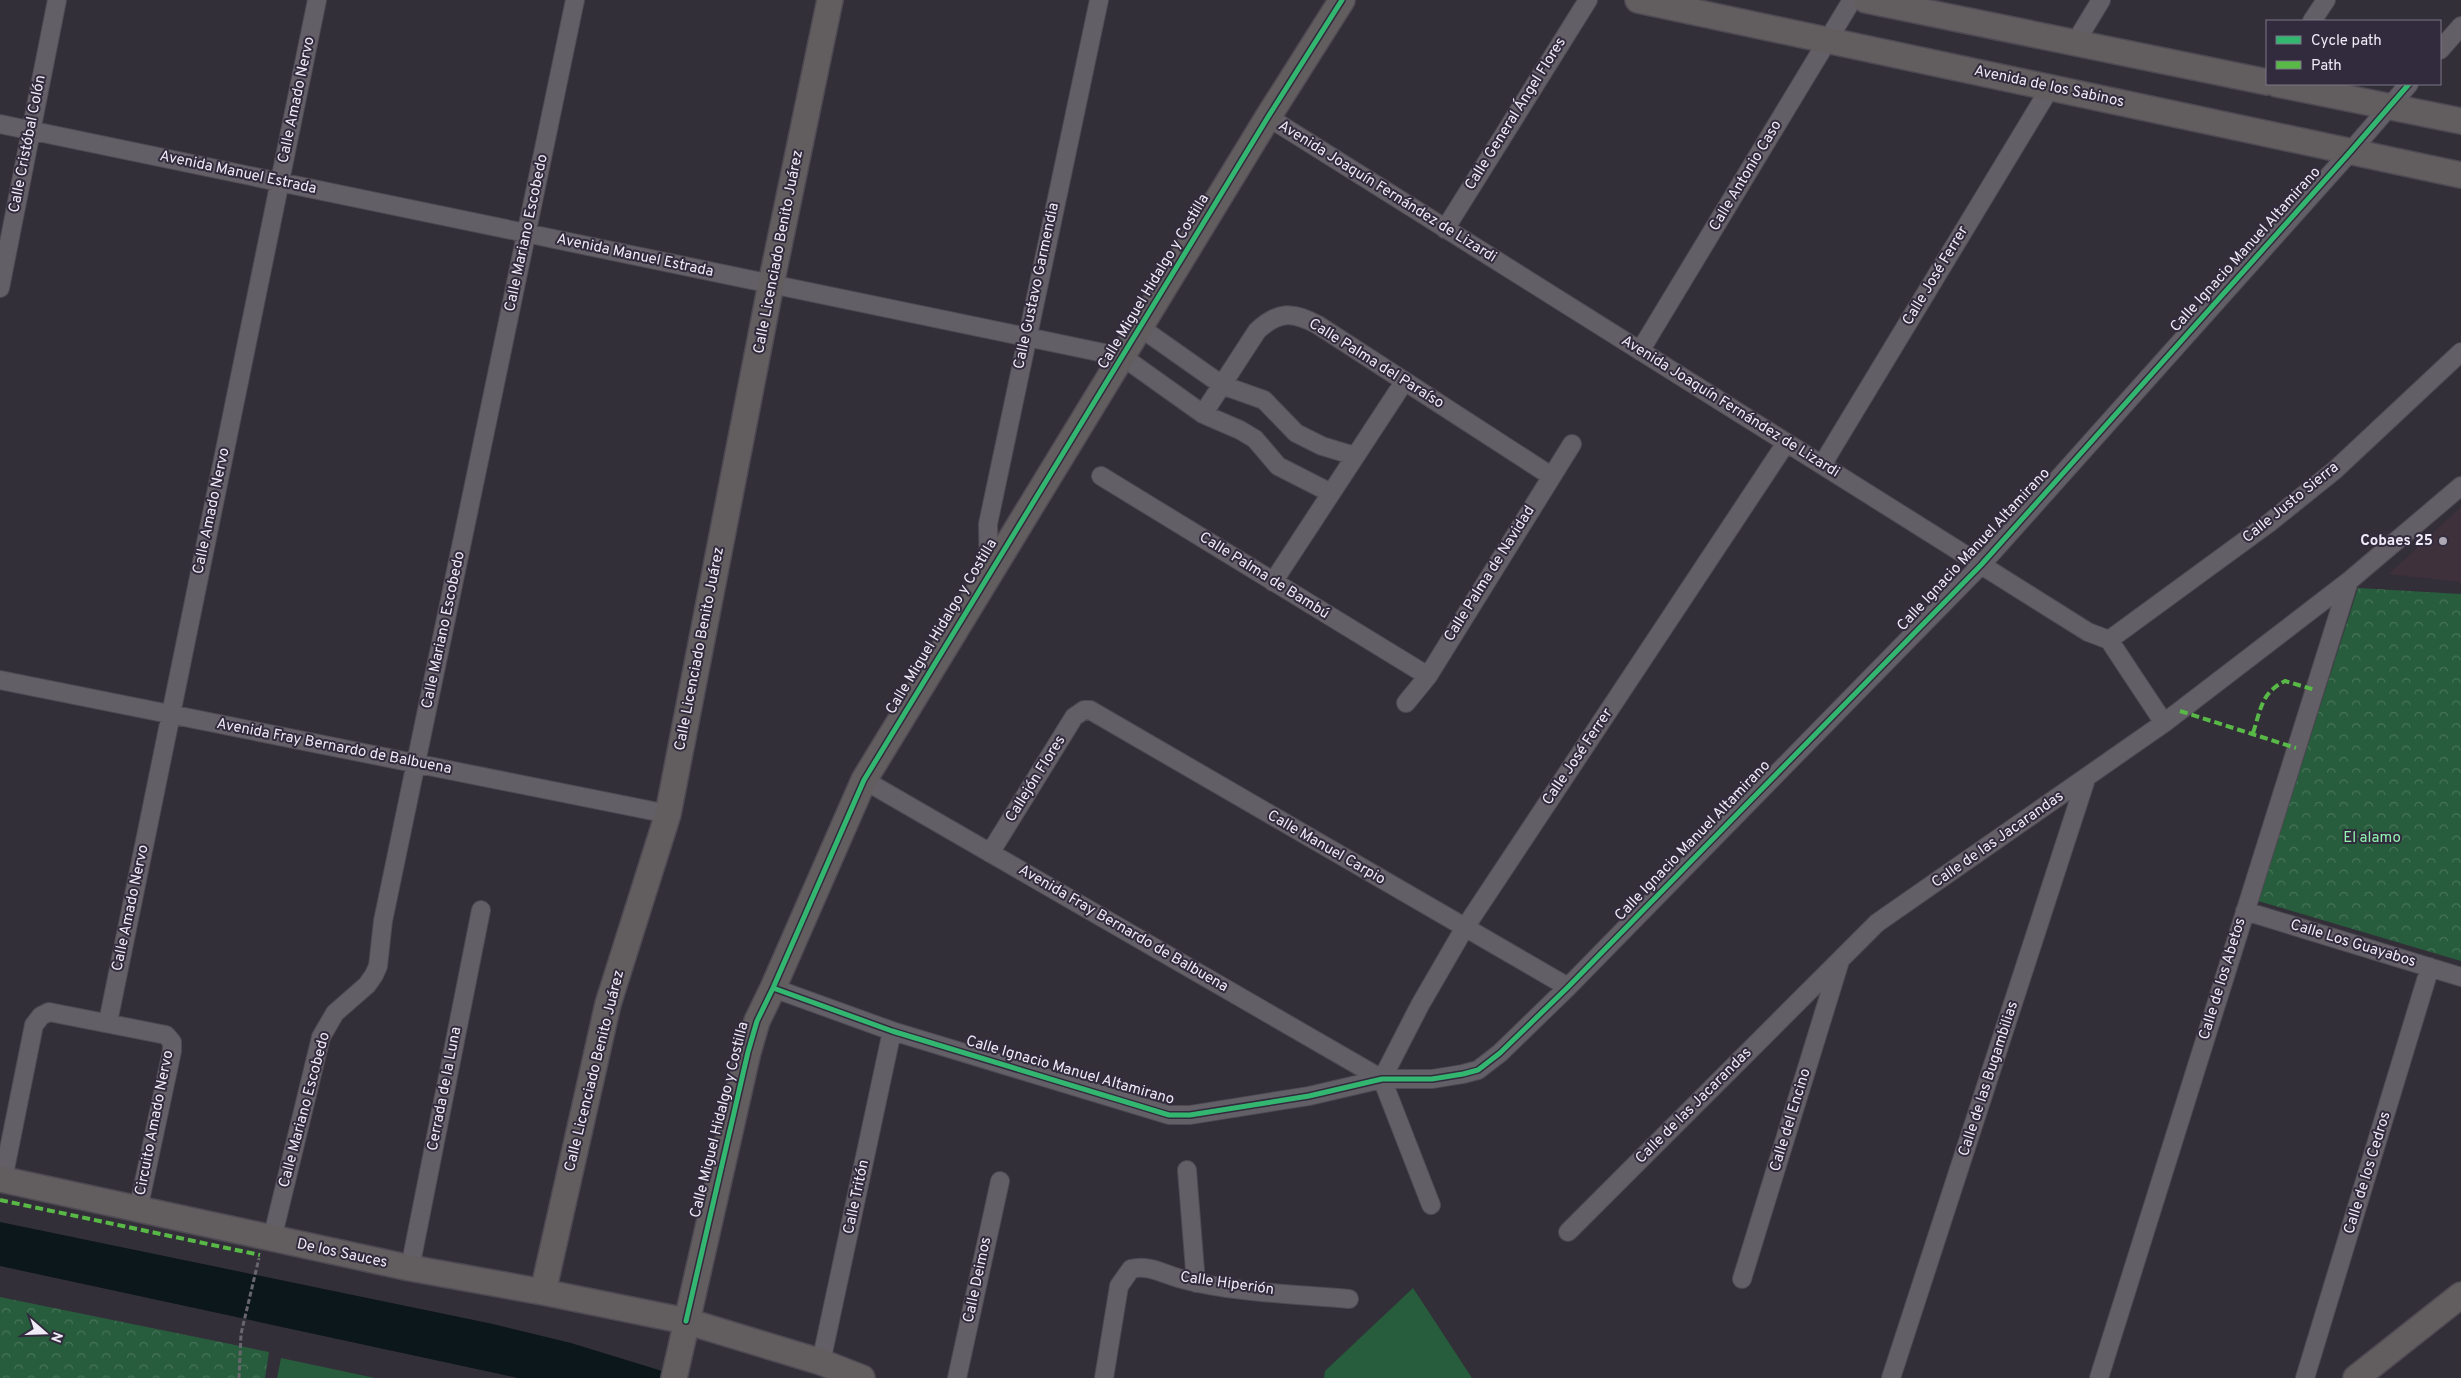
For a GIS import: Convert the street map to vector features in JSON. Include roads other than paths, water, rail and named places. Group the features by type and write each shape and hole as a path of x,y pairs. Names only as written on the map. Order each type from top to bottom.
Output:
{"street":[{"name":"Calle Cristóbal Colón","path":"0,288 57,0"},
{"name":"Calle Amado Nervo","path":"108,1022 317,0"},
{"name":"Calle Mariano Escobedo","path":"272,1239 321,1037 336,1013 367,985 378,966 383,921 575,0"},
{"name":"Calle Licenciado Benito Juárez","path":"543,1292 608,1004 668,814 771,284 830,0"},
{"name":"Calle Gustavo Garmendia","path":"989,574 988,524 1026,337 1099,0"},
{"name":"Calle Miguel Hidalgo y Costilla","path":"676,1367 748,1052 757,1021 864,780 1268,117 1342,0"},
{"name":"Calle General Ángel Flores","path":"1445,229 1588,0"},
{"name":"Avenida de los Sabinos","path":"1638,0 2461,174"},
{"name":"Calle Antonio Caso","path":"1640,351 1852,0"},
{"path":"1866,0 2266,82"},
{"path":"2075,43 2101,0"},
{"path":"2313,20 2326,0"},
{"path":"2441,49 2461,26"},
{"path":"2282,85 2461,121"},
{"name":"Calle Ignacio Manuel Altamirano","path":"773,988 892,1031 1169,1115 1190,1115 1309,1096 1382,1079 1448,1078 1478,1070 1500,1053 1568,987 1981,565 2408,85"},
{"name":"Calle José Ferrer","path":"1822,465 2050,88"},
{"name":"Avenida Joaquín Fernández de Lizardi","path":"1268,117 2088,632 2109,640"},
{"name":"Avenida Manuel Estrada","path":"0,124 1123,357"},
{"name":"Calle Palma del Paraíso","path":"1203,414 1257,331 1268,320 1287,315 1298,316 1313,322 1551,476"},
{"path":"1141,328 1222,385 1264,400 1290,427 1308,440 1354,456"},
{"name":"Calle Justo Sierra","path":"2109,640 2269,523 2335,470 2461,352"},
{"path":"1123,357 1203,414 1248,434 1255,439 1278,466 1331,493"},
{"path":"1273,582 1404,382"},
{"name":"Calle José Ferrer","path":"1382,1079 1420,1005 1464,928 1786,443"},
{"name":"Calle Palma de Navidad","path":"1406,703 1428,676 1572,444"},
{"name":"Calle Palma de Bambú","path":"1101,476 1428,676"},
{"name":"Calle de las Jacarandas","path":"1568,1232 1877,924 2164,723 2348,580 2461,486"},
{"name":"Calle de los Abetos","path":"2099,1378 2348,580"},
{"path":"2109,640 2164,723"},
{"name":"Avenida Fray Bernardo de Balbuena","path":"0,680 668,814"},
{"name":"Calle Manuel Carpio","path":"1084,710 1090,710 1568,987"},
{"name":"Callejón Flores","path":"990,852 1074,717 1084,710"},
{"name":"Calle de las Bugambilias","path":"1891,1378 2086,779"},
{"name":"Avenida Fray Bernardo de Balbuena","path":"864,780 1382,1079"},
{"name":"Cerrada de la Luna","path":"410,1268 481,910"},
{"name":"Calle Los Guayabos","path":"2244,911 2461,977"},
{"name":"Calle del Encino","path":"1742,1279 1840,961"},
{"name":"Calle de los Cedros","path":"2305,1378 2430,967"},
{"name":"Circuito Amado Nervo","path":"1,1179 34,1025 41,1016 49,1012 108,1022 166,1035 172,1042 138,1210"},
{"name":"Calle Tritón","path":"821,1362 892,1031"},
{"path":"1382,1079 1431,1205"},
{"path":"1187,1170 1196,1283"},
{"name":"De los Sauces","path":"1,1179 410,1268 543,1292 686,1321 821,1362 862,1378"},
{"name":"Calle Deimos","path":"957,1378 1000,1181"},
{"name":"Calle Hiperión","path":"1104,1378 1119,1286 1126,1273 1136,1268 1147,1268 1196,1283 1349,1299"},
{"path":"2356,1378 2461,1296"}],"place":[{"name":"Cobaes 25","path":"2443,541"}],"park label":[{"name":"El alamo","path":"2372,838"}]}
